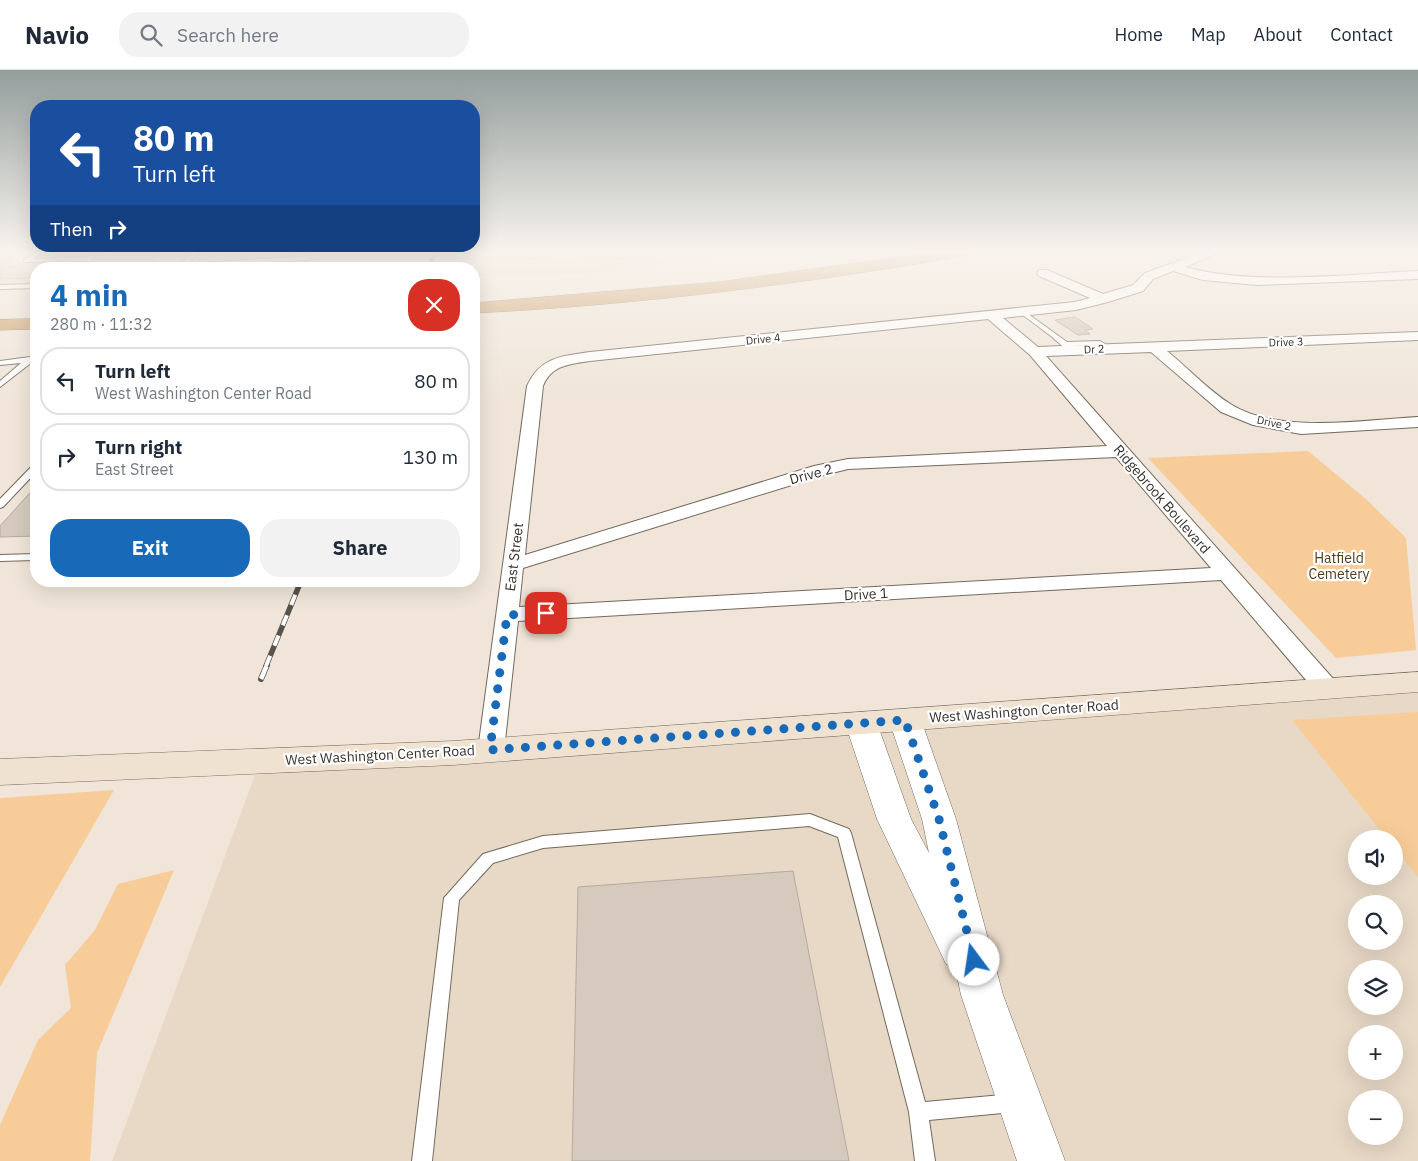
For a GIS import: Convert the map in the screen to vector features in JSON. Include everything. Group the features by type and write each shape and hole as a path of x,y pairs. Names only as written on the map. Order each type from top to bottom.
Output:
{"highway":[{"path":"480,308 539,303"},
{"path":"0,312 30,311"},
{"path":"0,325 30,324"}],"main road":[{"name":"West Washington Center Road","path":"0,772 490,750 1418,682"}],"street":[{"name":"Drive 4","path":"547,368 569,360 1022,312 1088,303"},
{"name":"Ridgebrook Boulevard","path":"991,315 1035,352 1328,688"},
{"name":"Drive 3","path":"1154,347 1418,336"},
{"name":"Dr 2","path":"1035,352 1069,347 1154,347"},
{"name":"Drive 2","path":"1154,347 1227,409 1260,421 1301,429 1418,422"},
{"name":"East Street","path":"490,750 535,386 539,377 547,368"},
{"name":"Drive 2","path":"513,565 820,470 848,464 1121,451"},
{"name":"Drive 1","path":"507,615 1226,573"},
{"path":"905,720 939,819 982,995 1041,1161"},
{"path":"861,723 894,819 982,995"}],"lane":[{"path":"1022,312 1069,347"},
{"path":"0,363 30,359"},
{"path":"0,385 30,361"},
{"path":"0,505 30,473"},
{"path":"0,558 30,556"},
{"path":"422,1161 452,898 488,858 543,842 810,820 844,833 918,1112 925,1161"},
{"path":"918,1112 1020,1102"}],"shaded area":[{"path":"1418,691 1418,1161 112,1161 255,775"}],"green space":[{"name":"Hatfield Cemetery","path":"1308,451 1367,500 1406,538 1416,650 1336,658 1148,458"},
{"path":"1418,712 1418,877 1403,858 1403,830 1380,830 1292,720"},
{"path":"114,790 0,987 0,798"},
{"path":"174,870 97,1053 90,1161 0,1161 0,1125 38,1040 71,1008 65,965 95,930 118,884"}],"building":[{"path":"1075,317 1093,329 1085,330 1090,334 1078,335 1055,320"},
{"path":"30,493 30,536 0,537 0,526"},
{"path":"793,871 849,1161 572,1161 578,887"}],"railway":[{"path":"266,666 299,587"},
{"path":"261,679 267,665"}],"route":[{"path":"546,613 507,615 490,750 905,720 939,819 974,960"}]}
